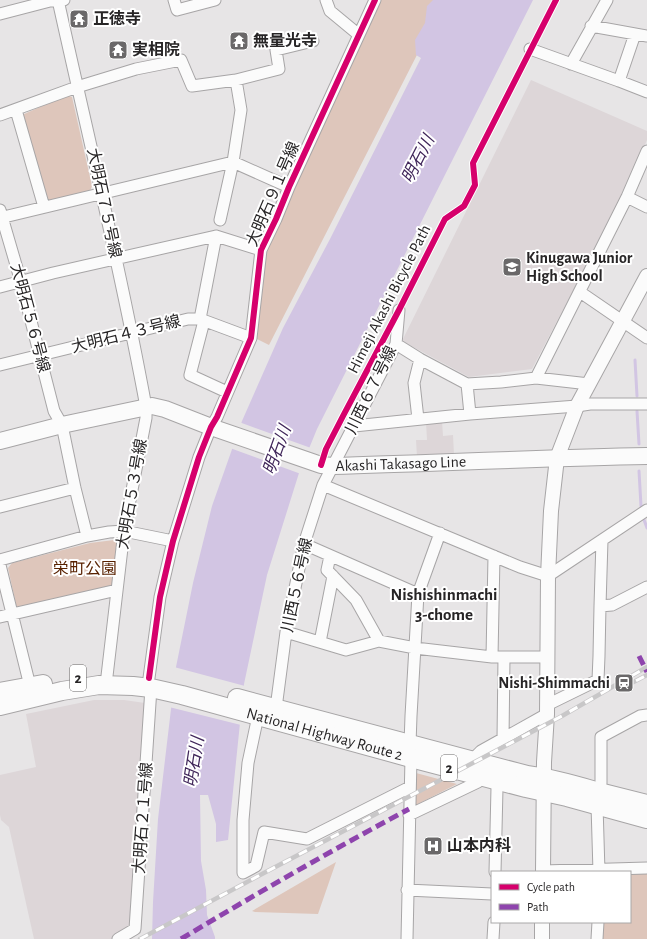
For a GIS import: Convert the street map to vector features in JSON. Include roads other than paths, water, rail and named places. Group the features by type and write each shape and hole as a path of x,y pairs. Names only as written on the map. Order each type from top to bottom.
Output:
{"highway":[{"name":"National Highway Route 2","path":"0,692 62,680 107,676 130,676 182,695 255,711 410,751 472,760 527,775 567,797 647,804"},
{"name":"National Highway Route 2","path":"0,706 62,691 99,685 133,686 153,684"},
{"name":"National Highway Route 2","path":"255,711 276,708 410,751 490,779 526,788 544,784"},
{"name":"National Highway Route 2","path":"598,799 647,819"}],"main road":[{"name":"Akashi Takasago Line","path":"0,441 62,425 152,406 165,409 326,465 451,463 556,458 647,456"}],"street":[{"path":"0,14 50,1 60,0"},
{"name":"大明石７５号線","path":"60,0 132,332 146,407"},
{"path":"175,5 215,0"},
{"path":"326,0 330,11 359,35"},
{"name":"大明石９１号線","path":"153,684 160,597 173,541 199,457 216,428 228,392 251,338 261,250 276,219 288,187 375,0"},
{"path":"571,64 607,0"},
{"path":"591,26 647,36"},
{"path":"619,81 635,34"},
{"path":"0,116 78,87 136,69 181,60 192,86 236,80 279,69 276,50 313,42"},
{"path":"530,49 647,92"},
{"path":"220,220 233,162 241,110 236,80"},
{"path":"16,110 44,207"},
{"path":"536,378 627,197 647,151"},
{"path":"1,215 44,207 233,162 288,187"},
{"path":"627,197 647,207"},
{"name":"大明石５６号線","path":"1,215 21,282 54,411 62,425 87,536"},
{"path":"0,287 216,236 261,250"},
{"path":"216,236 202,320 190,375 228,392"},
{"path":"647,276 577,406 556,458 551,511 548,576 547,710 543,871 599,871 647,868"},
{"path":"580,292 647,338"},
{"name":"川西６７号線","path":"326,465 354,426 396,344 399,310"},
{"name":"大明石４３号線","path":"0,365 188,319 202,320 251,338"},
{"path":"396,344 420,359 467,384 536,378 589,384"},
{"path":"418,419 414,383 420,359"},
{"path":"467,384 470,414"},
{"path":"354,426 590,404 647,404"},
{"name":"大明石５３号線","path":"107,676 124,531 146,418 146,407"},
{"name":"川西５６号線","path":"276,708 286,632 304,544 324,485 326,465"},
{"path":"324,485 520,567 548,576"},
{"path":"0,507 76,488"},
{"path":"548,576 647,510"},
{"path":"0,560 87,536 109,532 124,531 173,541"},
{"path":"407,939 410,751 418,594 440,533"},
{"path":"472,760 481,751 598,680 602,540"},
{"path":"304,544 418,594"},
{"path":"330,556 327,570 356,600 379,641"},
{"path":"492,657 494,556"},
{"path":"0,565 30,686"},
{"path":"320,642 333,576"},
{"path":"600,606 612,605 647,587"},
{"path":"0,617 117,590"},
{"path":"286,632 346,650 379,641 415,648 492,657 547,657"},
{"path":"503,739 504,657"},
{"name":"大明石２１号線","path":"118,939 135,929 153,684"},
{"path":"255,711 243,820 243,873 256,866 264,832 307,839 410,787"},
{"path":"599,871 598,799 601,783 601,737 640,716 647,715"},
{"path":"409,815 478,782 490,779 497,788 495,871"},
{"path":"408,890 491,894"},
{"path":"493,939 494,923"},
{"path":"542,923 542,939"},
{"path":"598,923 598,939"}],"water":[{"name":"明石川","path":"433,0 533,0 317,429 299,473 267,575 244,684 228,840 216,842 216,824 208,795 200,795 201,861 206,890 207,915 215,939 152,939 158,819 176,667 193,583 212,506 242,421 283,328 330,239 421,58 416,55 415,40 425,23 427,6"}],"waterway":[{"path":"635,360 637,396"},
{"path":"637,411 639,444"},
{"path":"639,471 641,506"},
{"path":"643,517 647,528"}],"railway":[{"path":"140,939 562,716 647,667"},
{"path":"620,689 647,675"}],"place":[{"name":"正徳寺","path":"79,19"},
{"name":"無量光寺","path":"239,41"},
{"name":"実相院","path":"118,50"},
{"name":"Kinugawa Junior High School","path":"512,267"},
{"name":"Nishi-Shimmachi","path":"624,683"},
{"name":"山本内科","path":"433,846"}],"district":[{"name":"Nishishinmachi 3-chome","path":"444,604"}],"park label":[{"name":"栄町公園","path":"85,569"}]}
